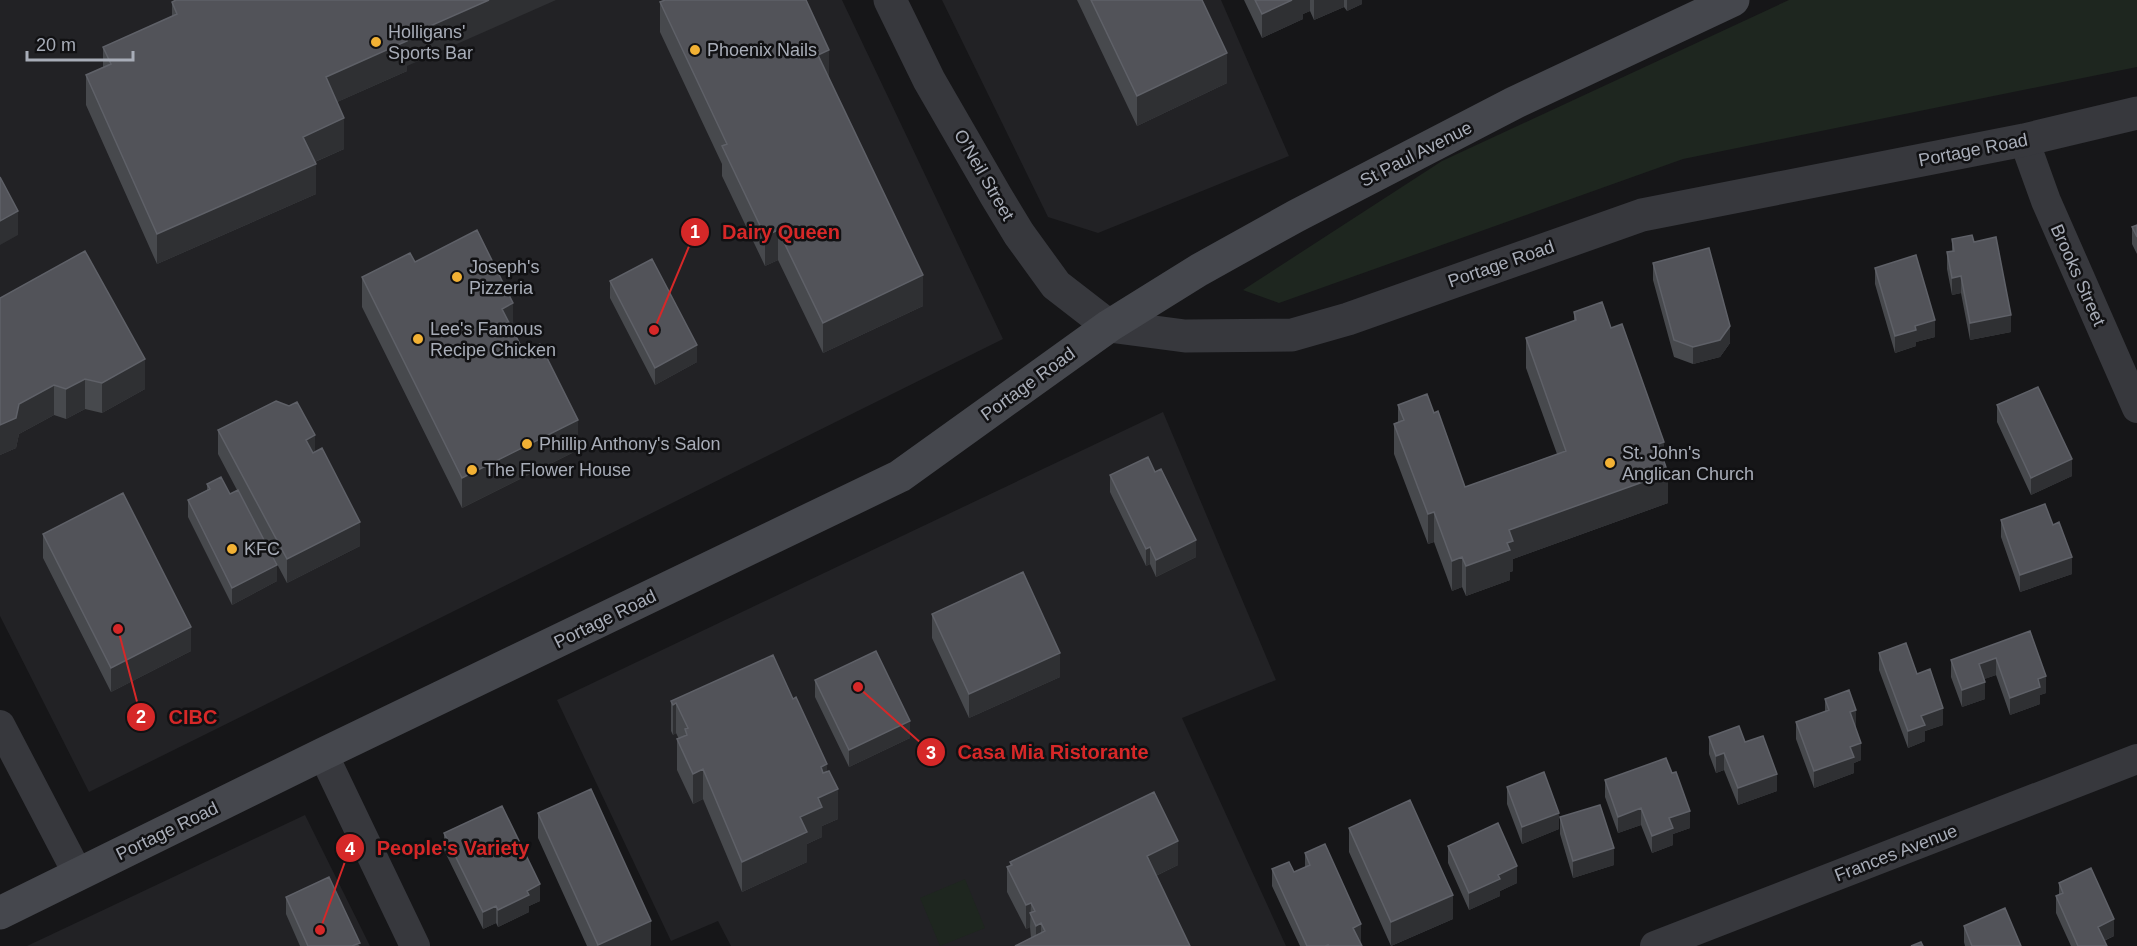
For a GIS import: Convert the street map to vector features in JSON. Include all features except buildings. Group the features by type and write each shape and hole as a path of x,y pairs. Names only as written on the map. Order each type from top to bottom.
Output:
{"main road":[{"name":"St Paul Avenue","path":"1109,326 1199,270 1296,216 1514,103 1733,0"},
{"name":"Portage Road","path":"0,913 323,754 900,476 1109,326"}],"street":[{"name":"O'Neil Street","path":"890,0 929,80 1019,234 1056,285 1109,326"},
{"name":"Portage Road","path":"1109,326 1185,336 1292,335 1348,319 1642,215 2024,140 2137,113"},
{"name":"Brooks Street","path":"2024,140 2046,201 2137,408"},
{"path":"0,725 78,874"},
{"path":"323,754 415,946"},
{"name":"Frances Avenue","path":"1654,946 2137,759"}],"shaded area":[{"path":"0,0 842,0 1003,339 89,792 0,616"},
{"path":"942,0 1221,0 1289,156 1098,233 1048,217"},
{"path":"1789,0 2137,0 2137,67 1683,159 1279,303 1243,290 1442,161"},
{"path":"1163,412 1276,680 1182,718 1286,946 731,946 718,921 671,941 557,700"},
{"path":"305,815 370,946 27,946"},
{"path":"965,879 985,928 940,946 920,898"}],"place":[{"name":"Holligans' Sports Bar","path":"376,42"},
{"name":"Phoenix Nails","path":"695,50"},
{"name":"Joseph's Pizzeria","path":"457,277"},
{"name":"Dairy Queen","path":"654,330"},
{"name":"Lee's Famous Recipe Chicken","path":"418,339"},
{"name":"Phillip Anthony's Salon","path":"527,444"},
{"name":"St. John's Anglican Church","path":"1610,463"},
{"name":"The Flower House","path":"472,470"},
{"name":"KFC","path":"232,549"},
{"name":"CIBC","path":"118,629"},
{"name":"Casa Mia Ristorante","path":"858,687"},
{"name":"People's Variety","path":"320,930"}]}
